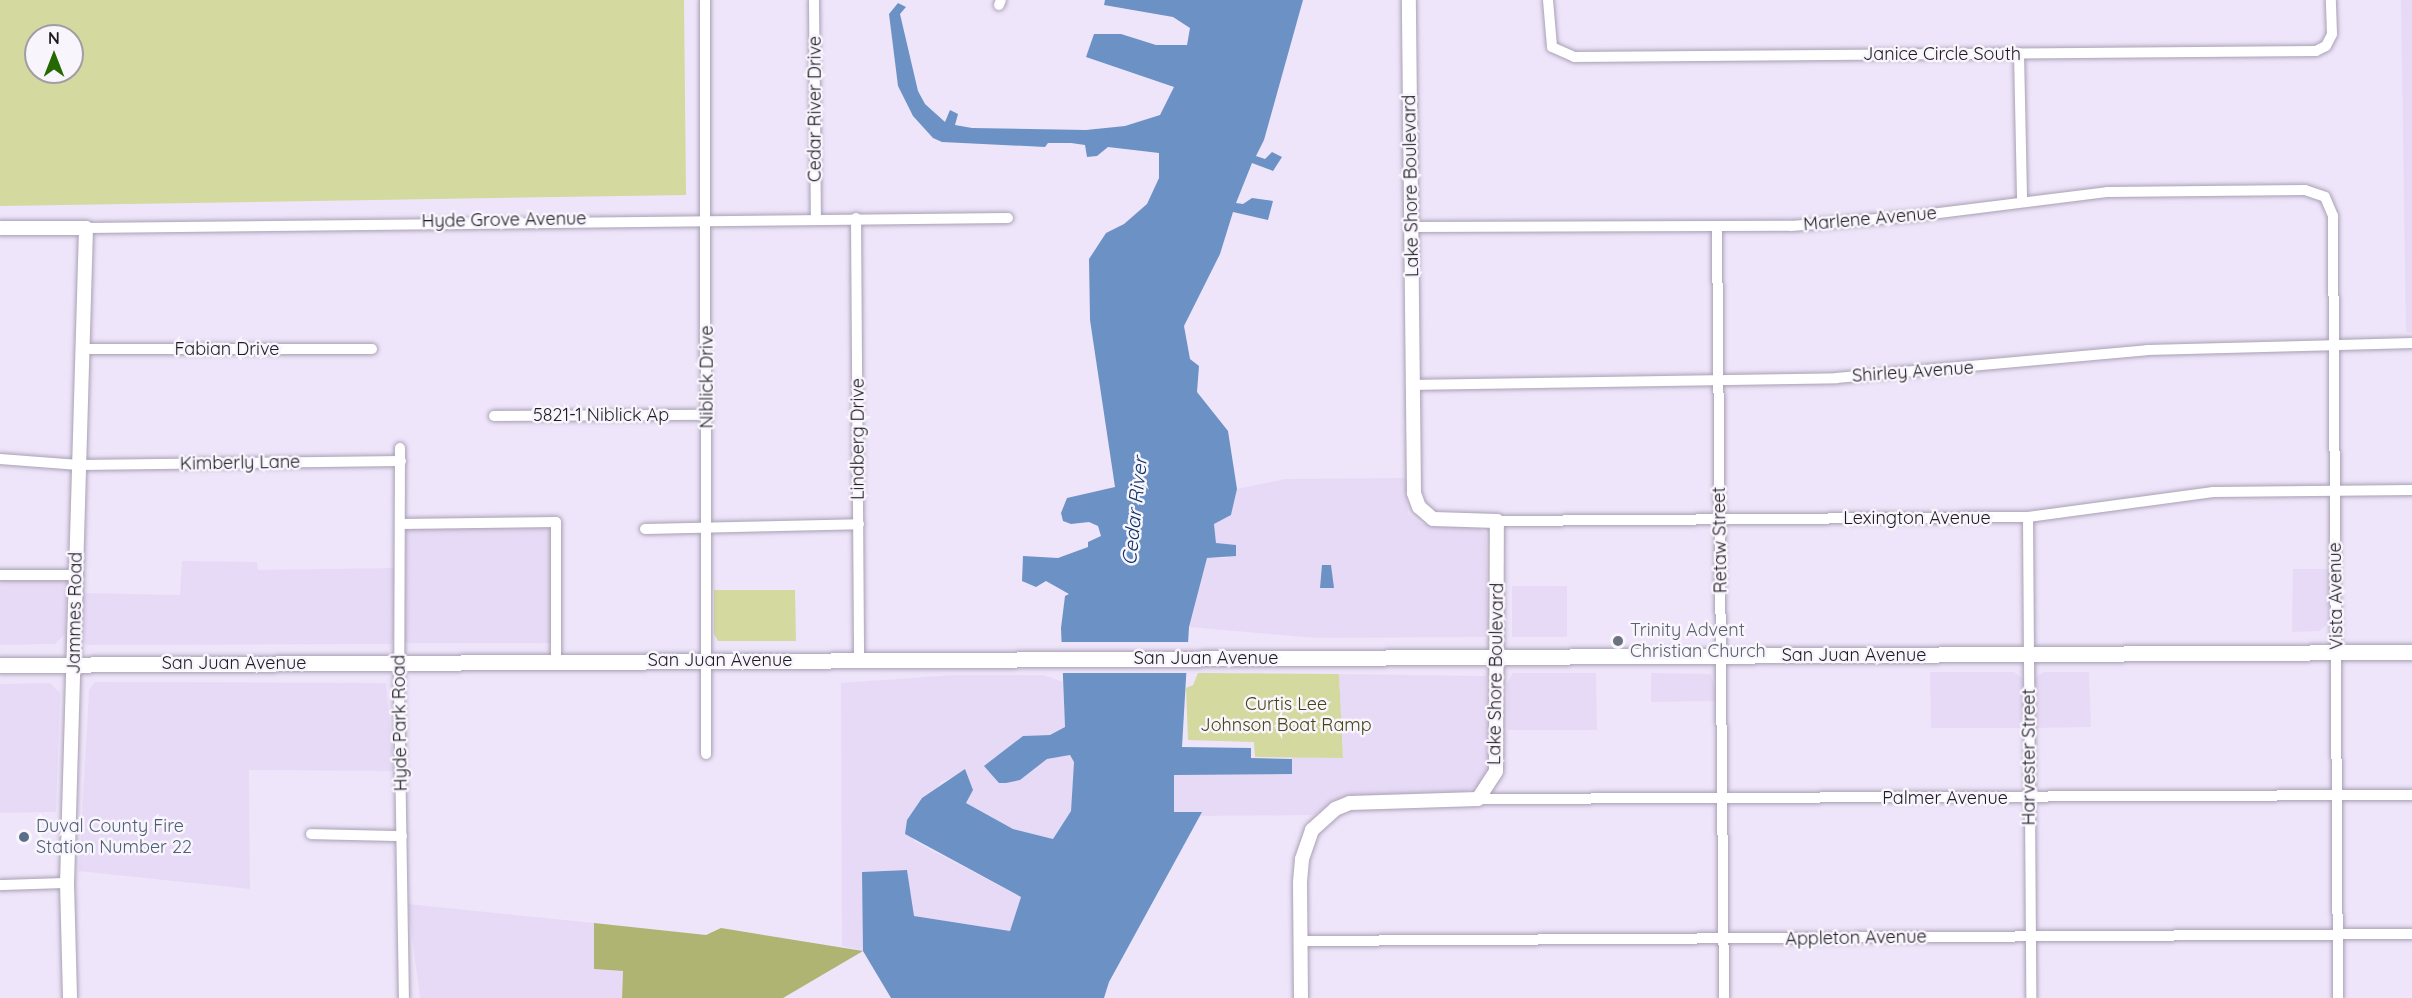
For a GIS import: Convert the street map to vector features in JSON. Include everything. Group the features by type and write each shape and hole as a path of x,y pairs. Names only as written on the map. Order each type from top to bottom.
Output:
{"main road":[{"name":"San Juan Avenue","path":"0,665 2412,652"}],"street":[{"name":"Niblick Drive","path":"705,0 708,415 706,754"},
{"name":"Cedar River Drive","path":"814,0 816,218"},
{"name":"Lake Shore Boulevard","path":"1409,0 1414,493 1423,513"},
{"name":"Janice Circle South","path":"1548,0 1550,37 1558,52 1574,57 2316,51 2326,46 2332,34 2331,0"},
{"path":"2019,53 2022,200"},
{"name":"Marlene Avenue","path":"1412,227 1718,226 1838,223 2022,200 2118,192 2305,190 2325,197"},
{"name":"Vista Avenue","path":"2325,197 2333,216 2338,998"},
{"name":"Hyde Grove Avenue","path":"0,228 706,218 1008,218"},
{"name":"Lindberg Drive","path":"856,218 859,659"},
{"name":"Retaw Street","path":"1718,226 1724,998"},
{"name":"Jammes Road","path":"70,998 67,883 86,228"},
{"name":"Shirley Avenue","path":"1413,385 1847,377 2147,350 2334,343 2412,343"},
{"name":"Fabian Drive","path":"82,349 372,349"},
{"name":"5821-1 Niblick Ap","path":"494,416 708,415"},
{"name":"Hyde Park Road","path":"400,448 399,662 404,998"},
{"name":"Kimberly Lane","path":"0,459 79,465 400,461"},
{"name":"Lexington Avenue","path":"1423,513 1443,520 1497,521 2028,517 2213,492 2412,490"},
{"name":"Harvester Street","path":"2028,517 2031,998"},
{"name":"Lake Shore Boulevard","path":"1478,799 1496,771 1497,521"},
{"path":"400,524 556,522 556,661"},
{"path":"645,529 708,524 859,524"},
{"path":"0,575 75,575"},
{"name":"Palmer Avenue","path":"1478,799 2412,795"},
{"path":"1300,998 1302,859 1312,830 1322,819 1346,804 1366,800 1478,799"},
{"path":"311,834 402,836"},
{"path":"0,885 67,883"},
{"name":"Appleton Avenue","path":"1300,941 2412,934"}],"shaded area":[{"path":"2401,0 2412,0 2412,333 2406,332"},
{"path":"1406,478 1408,514 1422,524 1477,526 1486,534 1488,632 1485,637 1316,638 1189,627 1207,558 1228,558 1216,543 1214,523 1231,515 1237,489 1285,479"},
{"path":"406,527 552,527 552,643 405,643"},
{"path":"182,561 257,562 258,570 394,568 393,639 391,644 87,645 81,638 82,593 180,595"},
{"path":"2293,569 2331,569 2329,623 2319,631 2292,632"},
{"path":"67,578 65,634 55,644 0,645 0,579"},
{"path":"1512,586 1567,586 1567,637 1512,637"},
{"path":"1930,672 2014,672 2023,679 2024,728 1931,728"},
{"path":"2044,672 2089,672 2091,727 2034,728 2034,679"},
{"path":"1513,673 1596,673 1597,730 1508,730 1507,683"},
{"path":"1651,673 1711,674 1718,701 1651,702"},
{"path":"1339,674 1486,676 1489,772 1480,785 1463,792 1343,796 1314,815 1200,816 1201,813 1174,812 1174,775 1291,774 1292,757 1343,758"},
{"path":"953,675 1043,675 1063,682 1065,727 1050,735 1023,736 997,760 1020,780 1047,759 1070,755 1074,762 1071,811 1053,839 1013,829 966,803 955,776 941,782 935,792 922,798 914,841 1021,897 1010,931 913,916 907,870 863,872 863,951 842,946 841,683"},
{"path":"95,682 386,683 394,771 249,770 250,889 79,871 89,690"},
{"path":"50,683 60,693 56,812 0,813 0,684"},
{"path":"408,904 594,923 594,969 623,971 622,998 420,998"}],"green space":[{"path":"0,0 684,0 686,195 0,206"},
{"path":"714,590 795,590 796,641 718,641 714,634"},
{"name":"Curtis Lee Johnson Boat Ramp","path":"1198,673 1339,674 1343,758 1255,757 1254,742 1188,740 1186,688 1193,685"},
{"path":"594,923 706,935 721,928 863,951 783,998 622,998 623,971 594,969"}],"water":[{"name":"Cedar River","path":"1105,0 1303,0 1264,140 1256,156 1265,159 1272,152 1282,157 1273,171 1252,163 1236,203 1243,204 1252,198 1273,201 1268,220 1233,212 1220,254 1184,326 1190,359 1199,366 1197,392 1228,431 1237,489 1231,515 1214,524 1216,543 1236,545 1236,556 1207,558 1189,627 1182,747 1251,748 1251,758 1292,759 1292,774 1174,775 1174,812 1202,812 1109,982 1104,998 891,998 863,951 862,872 907,870 914,916 1010,931 1021,897 905,834 907,820 922,798 965,769 973,790 966,803 1013,829 1053,839 1071,811 1074,762 1070,755 1047,759 1020,780 1006,783 999,783 984,766 1023,736 1050,735 1065,727 1061,628 1065,596 1069,594 1046,581 1036,587 1022,581 1023,556 1058,558 1088,547 1088,542 1101,536 1098,526 1089,522 1071,524 1063,521 1061,513 1067,498 1115,487 1090,320 1089,259 1106,233 1124,224 1147,204 1159,178 1159,153 1108,147 1097,156 1087,157 1085,145 1071,143 1048,143 1045,147 942,142 933,138 913,116 898,86 889,14 898,3 906,7 900,14 918,91 925,104 945,122 950,110 958,114 955,125 972,128 1086,130 1125,126 1160,115 1174,87 1086,57 1094,34 1121,34 1156,45 1187,45 1190,28 1173,17 1104,5"},
{"path":"1322,565 1331,565 1334,588 1320,588"}],"pier":[{"path":"1058,642 1191,642 1190,673 1059,673"}],"place":[{"name":"Trinity Advent Christian Church","path":"1618,641"},
{"name":"Duval County Fire Station Number 22","path":"24,837"}]}
